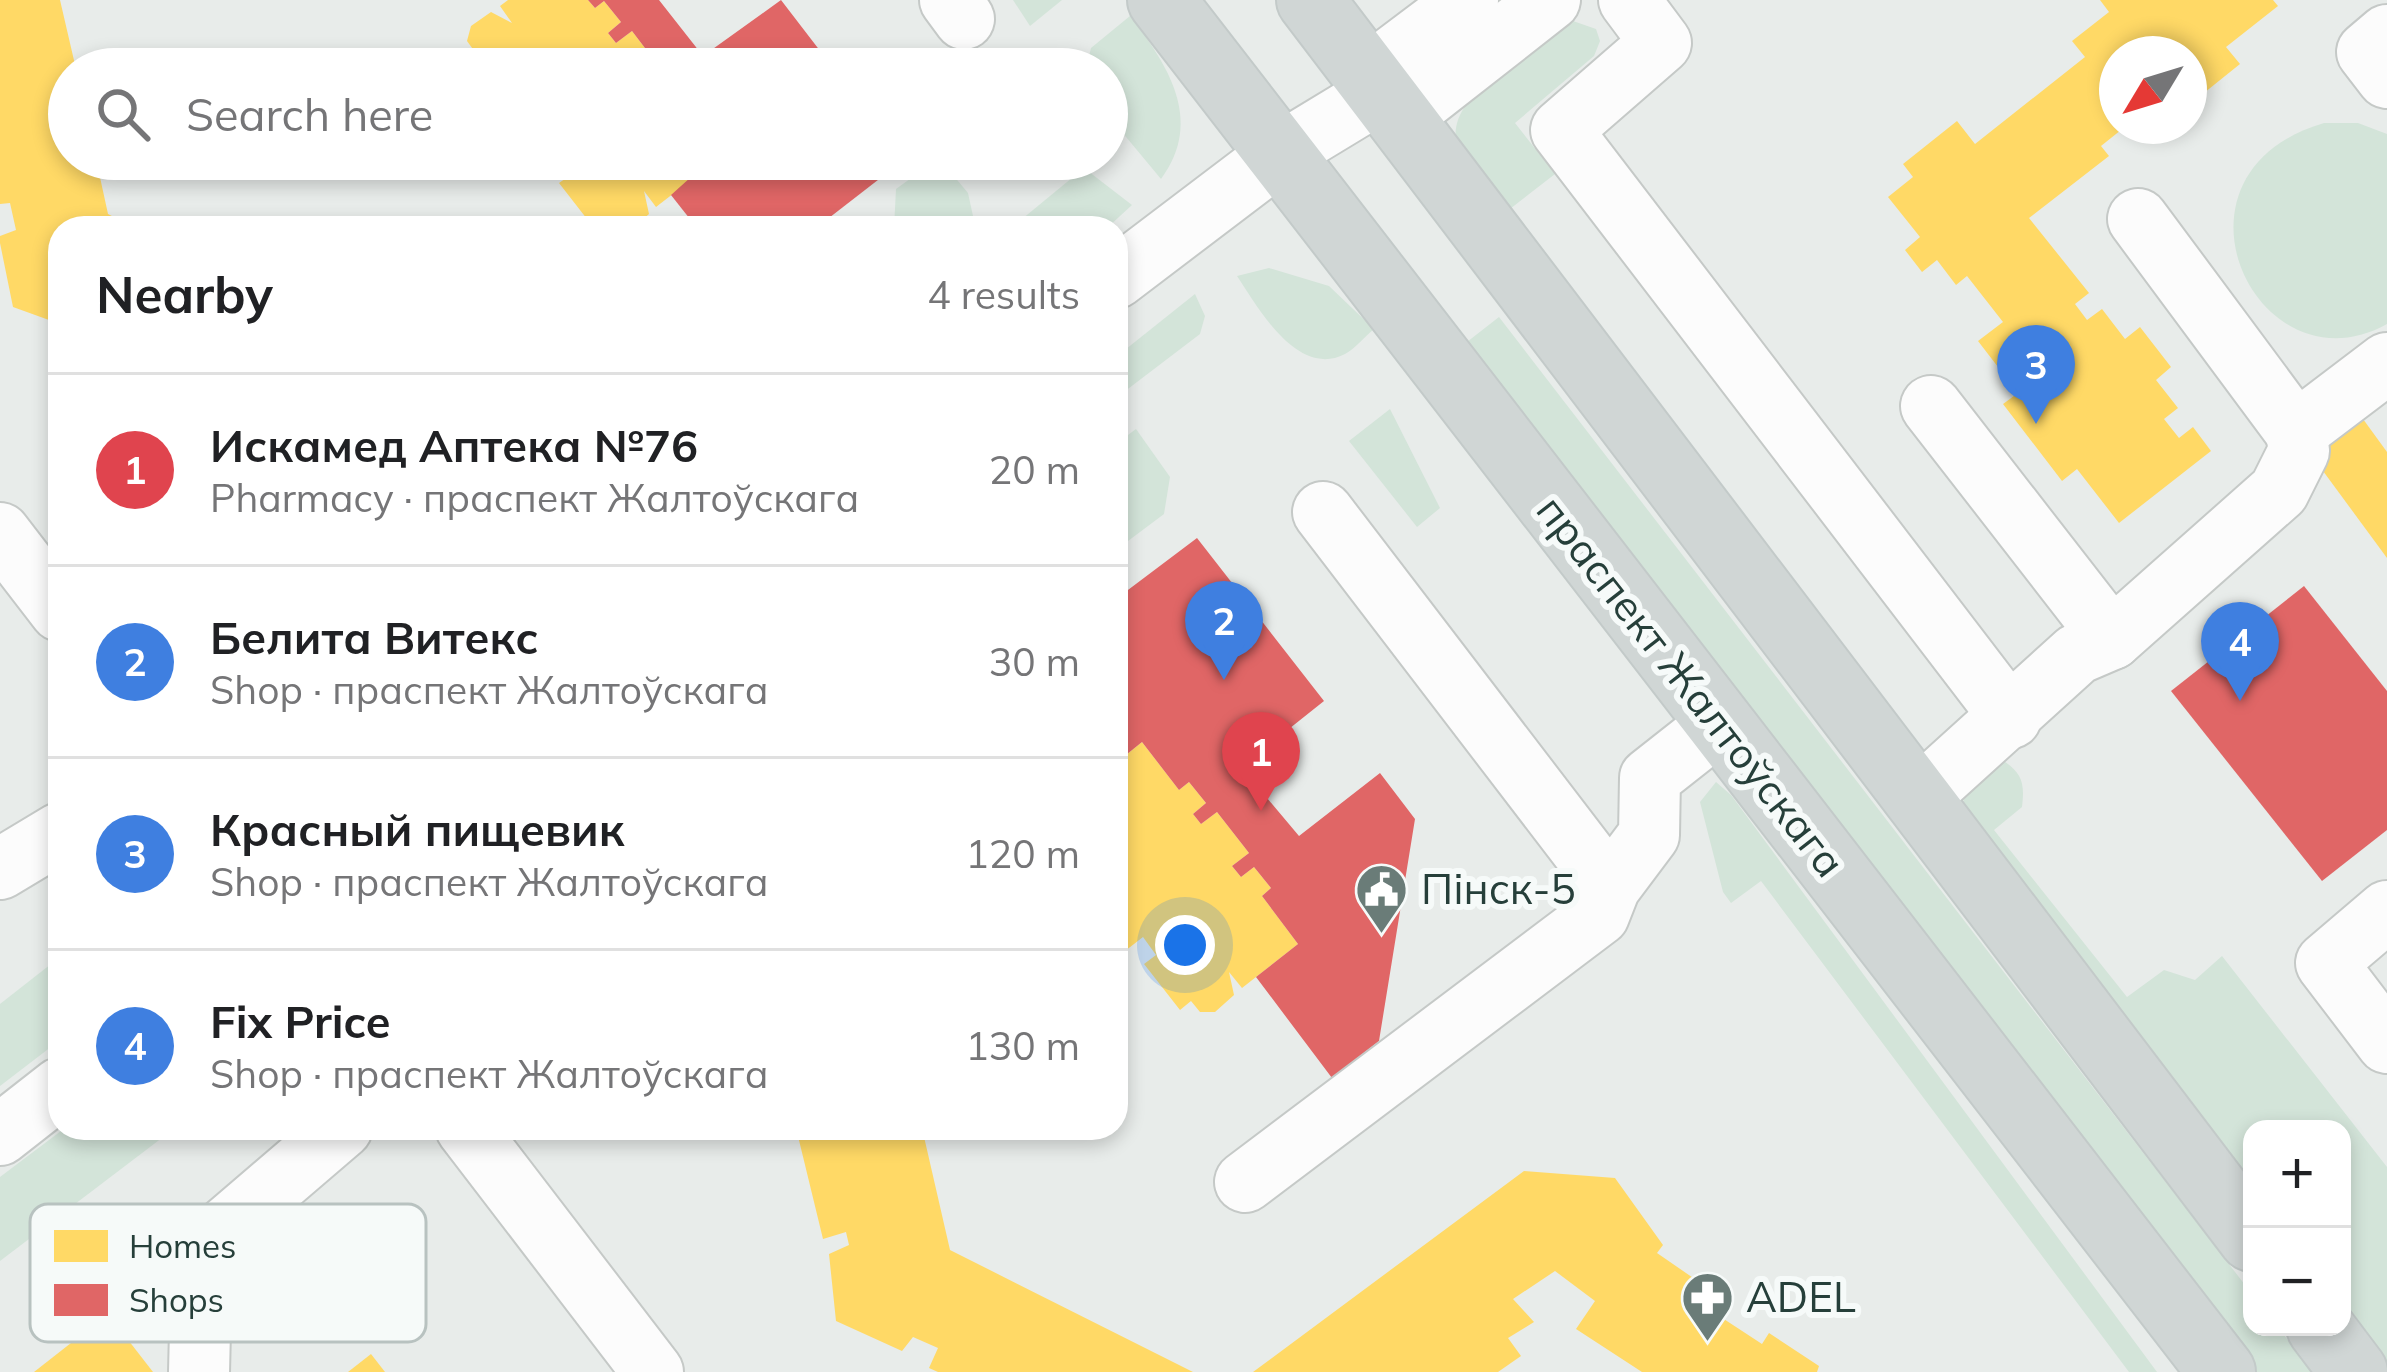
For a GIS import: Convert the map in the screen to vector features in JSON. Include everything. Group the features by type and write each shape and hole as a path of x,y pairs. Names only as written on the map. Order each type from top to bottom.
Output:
{"main road":[{"name":"праспект Жалтоўскага","path":"1161,0 1282,152 1416,337 2222,1372"},
{"path":"1310,0 2244,1228"},
{"path":"2327,1336 2354,1372"}],"street":[{"path":"1128,269 1282,152 1381,92 1395,55 1468,0"},
{"path":"1381,92 1425,98 1550,0"},
{"path":"1629,0 1661,43 1561,130 2011,718"},
{"path":"1918,798 2077,654 2112,639 2279,491 2299,451 2296,432 2138,220"},
{"path":"2296,432 2387,363"},
{"path":"1931,406 2112,639"},
{"path":"1324,512 1610,887"},
{"path":"0,533 48,595"},
{"path":"1246,1181 1599,915 1610,887 1648,835 1650,778 1720,722"},
{"path":"0,869 48,839"},
{"path":"2387,911 2326,963 2387,1043"},
{"path":"0,1135 48,1097"},
{"path":"253,1204 328,1140"},
{"path":"475,1140 653,1372"},
{"path":"199,1372 200,1342"}],"green space":[{"path":"1013,0 1062,0 1030,26"},
{"path":"1130,16 1168,73 1176,93 1180,135 1161,179 1128,139 1128,48 1091,48"},
{"path":"1573,21 1596,29 1600,41 1594,56 1515,123 1555,174 1492,223 1459,153 1458,120 1484,85 1548,34"},
{"path":"2324,123 2358,123 2387,134 2387,324 2340,338 2298,330 2264,305 2242,270 2233,228 2242,186 2271,149"},
{"path":"908,180 957,180 968,193 973,216 895,216 896,189"},
{"path":"1069,180 1100,180 1132,205 1120,216 1026,216"},
{"path":"1269,268 1329,286 1374,329 1349,352 1327,359 1295,348 1267,320 1237,276"},
{"path":"1195,294 1205,316 1200,334 1128,389 1128,347"},
{"path":"1499,317 2243,1282 2243,1336 2285,1336 2312,1372 2250,1372 1449,356"},
{"path":"1390,409 1440,508 1417,527 1349,441"},
{"path":"1136,429 1170,477 1164,514 1128,541 1128,435"},
{"path":"2001,759 2014,769 2023,791 2022,807 1994,830 2127,997 2164,970 2195,980 2222,956 2350,1120 2243,1120 2243,1190 1962,807 1969,780"},
{"path":"1716,782 1731,795 2157,1372 2129,1372 1761,881 1731,903 1723,892 1700,802"},
{"path":"48,966 48,1049 0,1086 0,1004"},
{"path":"2351,1121 2387,1167 2387,1372 2351,1328"},
{"path":"49,1140 159,1140 75,1204 30,1204 30,1238 0,1261 0,1177"}],"building: Homes":[{"path":"0,0 60,0 71,48 48,48 48,180 101,180 112,216 48,216 48,320 13,307 0,236 16,230 10,203 0,204"},
{"path":"508,0 588,0 595,8 604,1 621,22 608,33 616,43 632,31 645,48 472,48 467,41 471,26 491,12 512,23 500,6"},
{"path":"2100,0 2273,0 2278,6 2226,47 2240,64 2207,91 2207,36 2099,36 2099,144 2109,156 2029,218 2089,293 2075,304 2087,320 2102,309 2125,339 2140,327 2171,367 2156,380 2178,408 2164,419 2179,438 2193,427 2211,451 2119,523 2077,469 2062,481 2003,404 2018,393 1978,341 2003,322 1967,276 1956,285 1937,260 1922,272 1905,250 1920,237 1888,197 1913,177 1903,164 1957,121 1975,144 2085,57 2072,41 2109,12"},
{"path":"691,180 656,207 644,191 647,216 585,216 559,183"},
{"path":"2363,419 2387,452 2387,558 2312,456"},
{"path":"1142,742 1179,790 1189,782 1206,803 1193,814 1201,824 1217,812 1249,853 1232,866 1241,877 1254,867 1271,888 1262,896 1298,944 1242,988 1229,972 1234,995 1215,1012 1200,1012 1191,1001 1180,1010 1144,964 1156,955 1143,937 1128,949 1128,753"},
{"path":"799,1140 925,1140 950,1250 1193,1372 938,1372 929,1368 938,1348 913,1337 902,1351 836,1321 829,1254 849,1245 846,1232 823,1239"},
{"path":"1524,1171 1615,1178 1663,1245 1657,1253 1715,1293 1707,1308 1762,1344 1769,1333 1819,1366 1817,1372 1642,1372 1576,1329 1595,1301 1555,1271 1513,1299 1534,1322 1508,1338 1521,1356 1498,1372 1253,1372"},
{"path":"72,1342 130,1342 153,1372 34,1372"},
{"path":"371,1354 385,1372 348,1372"}],"building: Shops":[{"path":"588,0 659,0 697,48 645,48 632,31 616,43 608,33 621,22 604,1 595,8"},
{"path":"781,0 818,48 714,48"},
{"path":"688,180 878,180 831,216 688,216 671,195"},
{"path":"1197,538 1324,701 1241,767 1299,836 1380,773 1415,819 1379,1041 1332,1078 1256,977 1298,944 1262,896 1271,888 1254,867 1241,877 1232,866 1249,853 1217,812 1201,824 1193,814 1206,803 1189,782 1179,790 1142,742 1128,753 1128,590"},
{"path":"2304,586 2387,691 2387,830 2322,881 2171,691"}],"place":[{"name":"Красный пищевик","path":"2036,424"},
{"name":"Белита Витекс","path":"1224,680"},
{"name":"Fix Price","path":"2240,701"},
{"name":"Искамед Аптека №76","path":"1261,811"},
{"name":"Пінск-5","path":"1382,935"},
{"name":"ADEL","path":"1707,1343"}]}
